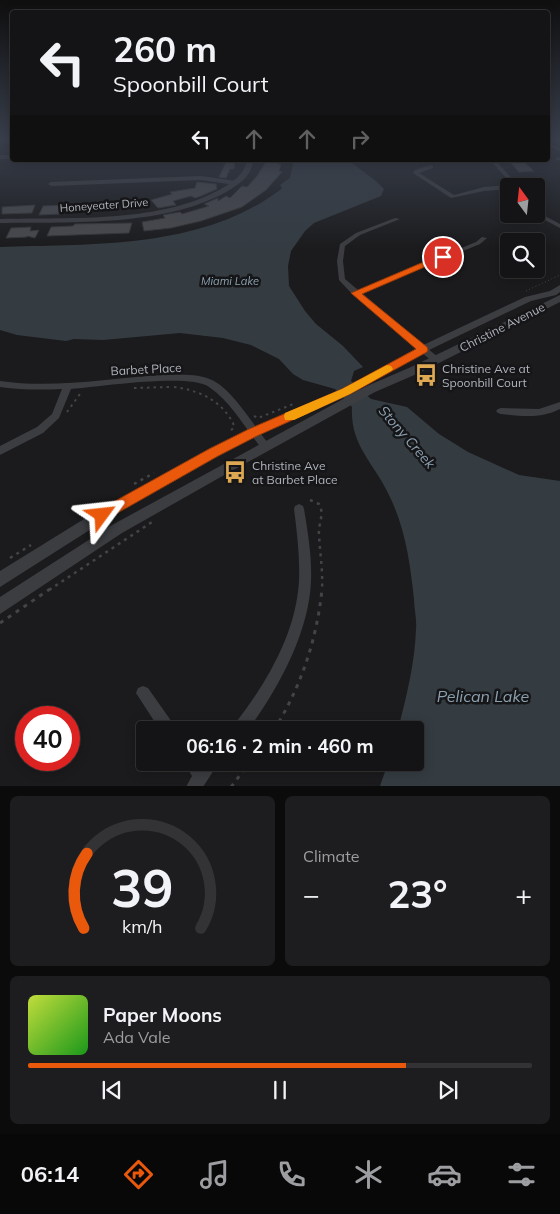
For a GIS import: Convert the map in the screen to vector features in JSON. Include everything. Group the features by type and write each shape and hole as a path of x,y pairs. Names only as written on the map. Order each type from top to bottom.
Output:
{"street":[{"name":"Honeyeater Drive","path":"0,221 129,216 159,212 208,199 236,183 243,176"},
{"path":"420,176 453,197 484,189 500,188"},
{"path":"51,184 201,178 236,183"},
{"path":"545,217 560,226"},
{"path":"397,219 358,234 342,245 340,261 342,280 436,360"},
{"path":"356,293 478,243 484,238"},
{"name":"Christine Avenue","path":"367,386 423,350 528,299 553,293 560,288"},
{"name":"Christine Avenue","path":"0,606 117,529 265,446 329,405 367,386 436,360 560,298"},
{"name":"Barbet Place","path":"0,384 16,387 68,386 179,378 209,382 226,398 265,446"},
{"path":"0,451 40,430 56,416 68,386"},
{"name":"Christine Avenue","path":"0,580 102,515 253,432 329,405"},
{"path":"501,411 533,414 552,410 560,405"},
{"path":"246,721 258,706 286,652 302,603 305,551 299,509"},
{"path":"143,693 163,721"},
{"path":"197,782 205,771"}],"path":[{"path":"126,389 176,387 193,390 211,397 233,422 232,431 226,435"},
{"path":"63,417 77,396 82,393"},
{"path":"128,488 158,471"},
{"path":"0,623 158,518"},
{"path":"8,559 33,544"},
{"path":"231,786 243,771"}],"water":[{"path":"291,176 369,176 384,189 381,196 314,223 305,231 291,251 288,266 289,286 305,311 316,324 343,346 363,367 354,371 351,381 371,399 407,407 439,434 468,452 519,475 560,481 560,786 380,786 385,771 424,771 424,721 400,721 414,655 416,625 414,599 403,531 399,518 388,493 359,443 352,420 352,407 335,389 303,380 293,374 279,359 251,345 223,338 180,333 103,340 74,339 66,341 17,335 0,330 0,247 109,243 181,233 216,223 249,209 280,190 282,188 280,185"}],"building":[{"path":"257,176 279,176 266,190 242,207 201,221 171,228 144,231 142,222 165,218 163,215 180,212 182,214 209,206 204,204 218,198 218,201 226,196 230,198 242,186 247,187"},
{"path":"197,182 216,184 217,189 195,198 191,196 173,201 176,205 158,208 151,200 172,194 170,192 195,188"},
{"path":"35,205 32,213 2,214 2,207"},
{"path":"64,205 60,214 39,215 43,206"},
{"path":"132,223 129,233 47,236 51,227 73,226 75,224"},
{"path":"31,227 30,231 39,230 35,238 27,236 6,238 11,228"}],"slow traffic":[{"path":"290,416 346,392 387,369"}],"place":[{"name":"Christine Ave at Spoonbill Court","path":"426,375"},
{"name":"Christine Ave at Barbet Place","path":"235,472"}],"route":[{"path":"102,515 253,432 346,392 423,350 356,293 443,257"}],"water label":[{"name":"Miami Lake","path":"230,281"},
{"name":"Stony Creek","path":"407,437"},
{"name":"Pelican Lake","path":"483,696"}]}
